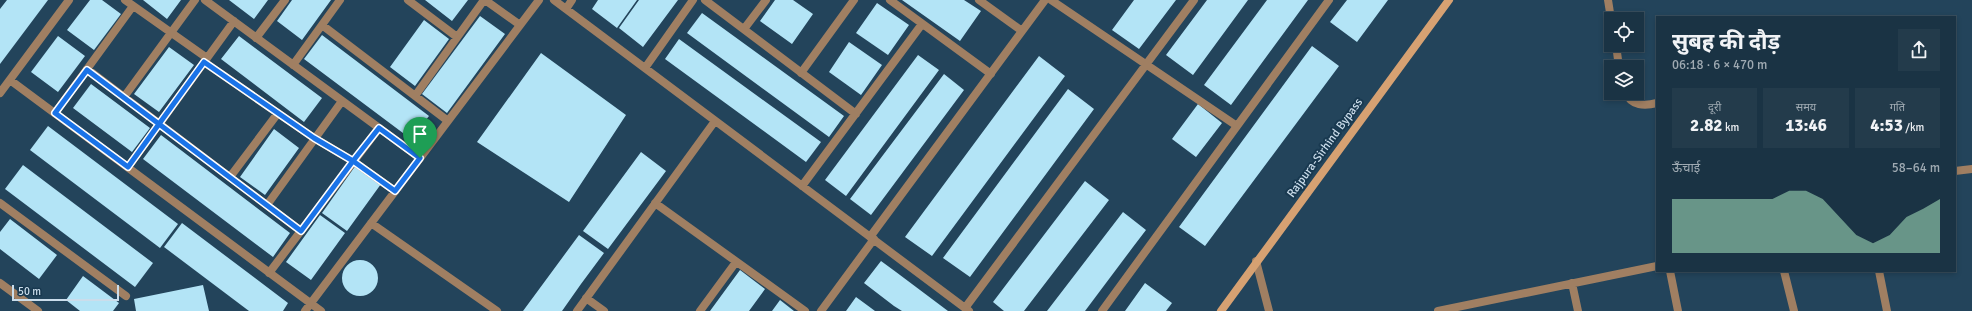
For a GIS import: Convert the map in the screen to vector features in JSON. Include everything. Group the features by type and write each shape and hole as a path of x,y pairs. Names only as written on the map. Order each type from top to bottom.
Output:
{"main road":[{"name":"Rajpura-Sirhind Bypass","path":"1221,311 1256,261 1449,0"}],"street":[{"path":"0,93 69,0"},
{"path":"125,0 278,113 314,138 353,161 395,191"},
{"path":"124,97 194,0"},
{"path":"205,0 420,158"},
{"path":"256,38 285,0"},
{"path":"293,65 340,0"},
{"path":"408,0 457,36"},
{"path":"415,96 484,0 520,25"},
{"path":"305,311 539,0"},
{"path":"554,0 967,310 1194,0"},
{"path":"566,9 572,0"},
{"path":"645,68 693,0"},
{"path":"704,0 856,114"},
{"path":"744,29 766,0"},
{"path":"802,73 854,0"},
{"path":"890,0 991,74"},
{"path":"979,0 1022,32"},
{"path":"821,311 872,238 1046,0"},
{"path":"1051,0 1237,126"},
{"path":"1102,311 1329,0"},
{"path":"1608,0 1610,12"},
{"path":"55,113 133,6"},
{"path":"128,167 234,21"},
{"path":"322,24 448,121"},
{"path":"802,186 922,24"},
{"path":"87,70 301,231"},
{"path":"10,80 321,311"},
{"path":"1631,100 1636,104 1649,105 1656,103"},
{"path":"267,205 342,101"},
{"path":"230,177 278,113"},
{"path":"577,311 715,121"},
{"path":"269,273 379,128"},
{"path":"1956,171 1972,169"},
{"path":"0,203 126,296"},
{"path":"655,203 805,311"},
{"path":"371,223 497,311"},
{"path":"1256,261 1269,311"},
{"path":"700,311 736,262"},
{"path":"1438,311 1656,266"},
{"path":"1670,272 1678,311"},
{"path":"1784,272 1794,311"},
{"path":"1879,272 1887,311"},
{"path":"1572,283 1578,311"},
{"path":"0,284 38,311"},
{"path":"586,298 604,311"}],"building":[{"path":"7,0 48,0 0,64 0,9"},
{"path":"90,0 102,0 121,14 94,50 67,30"},
{"path":"143,0 181,0 167,19"},
{"path":"229,0 268,0 254,19"},
{"path":"292,0 331,0 302,40 277,21"},
{"path":"425,0 468,0 452,21"},
{"path":"598,0 637,0 617,28 592,9"},
{"path":"639,0 678,0 643,47 619,28"},
{"path":"775,0 793,0 813,14 792,44 760,21"},
{"path":"902,0 964,0 981,11 960,41"},
{"path":"1134,0 1176,0 1139,49 1112,30"},
{"path":"1207,0 1248,0 1193,75 1166,55"},
{"path":"1267,0 1308,0 1231,105 1204,85"},
{"path":"1347,0 1388,0 1357,42 1330,22"},
{"path":"877,3 909,25 888,55 856,33"},
{"path":"702,13 844,116 829,137 687,33"},
{"path":"480,16 505,34 447,113 422,94"},
{"path":"424,20 449,39 415,86 390,67"},
{"path":"322,35 429,116 411,139 304,59"},
{"path":"58,36 85,56 58,92 31,72"},
{"path":"239,36 322,98 304,122 221,59"},
{"path":"679,39 821,142 806,162 665,59"},
{"path":"849,42 882,65 861,95 829,72"},
{"path":"1312,46 1339,66 1205,246 1179,227"},
{"path":"169,47 194,65 159,112 134,94"},
{"path":"541,53 626,115 569,202 477,142"},
{"path":"918,55 939,70 846,196 825,180"},
{"path":"1039,56 1065,76 932,256 905,237"},
{"path":"944,74 964,90 871,215 850,199"},
{"path":"91,84 150,128 132,152 73,108"},
{"path":"1068,89 1094,109 970,277 943,258"},
{"path":"1198,104 1222,123 1196,157 1172,139"},
{"path":"48,126 178,224 160,248 30,150"},
{"path":"274,129 299,148 265,195 240,177"},
{"path":"161,135 290,233 273,257 143,159"},
{"path":"641,152 666,171 608,249 583,231"},
{"path":"23,165 153,263 135,287 5,189"},
{"path":"356,165 381,184 347,231 322,213"},
{"path":"1085,181 1109,200 1024,311 1004,311 993,302"},
{"path":"1123,212 1146,230 1085,311 1047,311"},
{"path":"320,215 345,233 311,280 286,262"},
{"path":"10,219 57,255 39,279 0,249 0,232"},
{"path":"182,223 288,303 283,311 249,311 164,247"},
{"path":"579,235 604,253 562,311 523,311"},
{"path":"364,260 373,265 377,271 377,285 373,291 364,296 356,296 347,291 343,285 342,274 347,265 353,261"},
{"path":"881,261 948,311 902,311 894,306 864,283"},
{"path":"740,270 765,289 749,311 710,311"},
{"path":"83,276 119,303 113,311 80,311 66,300"},
{"path":"1145,283 1172,303 1166,311 1125,311"},
{"path":"203,285 209,311 136,311 134,299"},
{"path":"856,297 871,308 875,311 846,311"},
{"path":"780,300 794,311 772,311"}],"route":[{"path":"420,158 379,128 353,161 314,138 204,62 159,124 87,70 55,113 128,167 159,124 301,231 353,161 395,191 420,158"}]}
